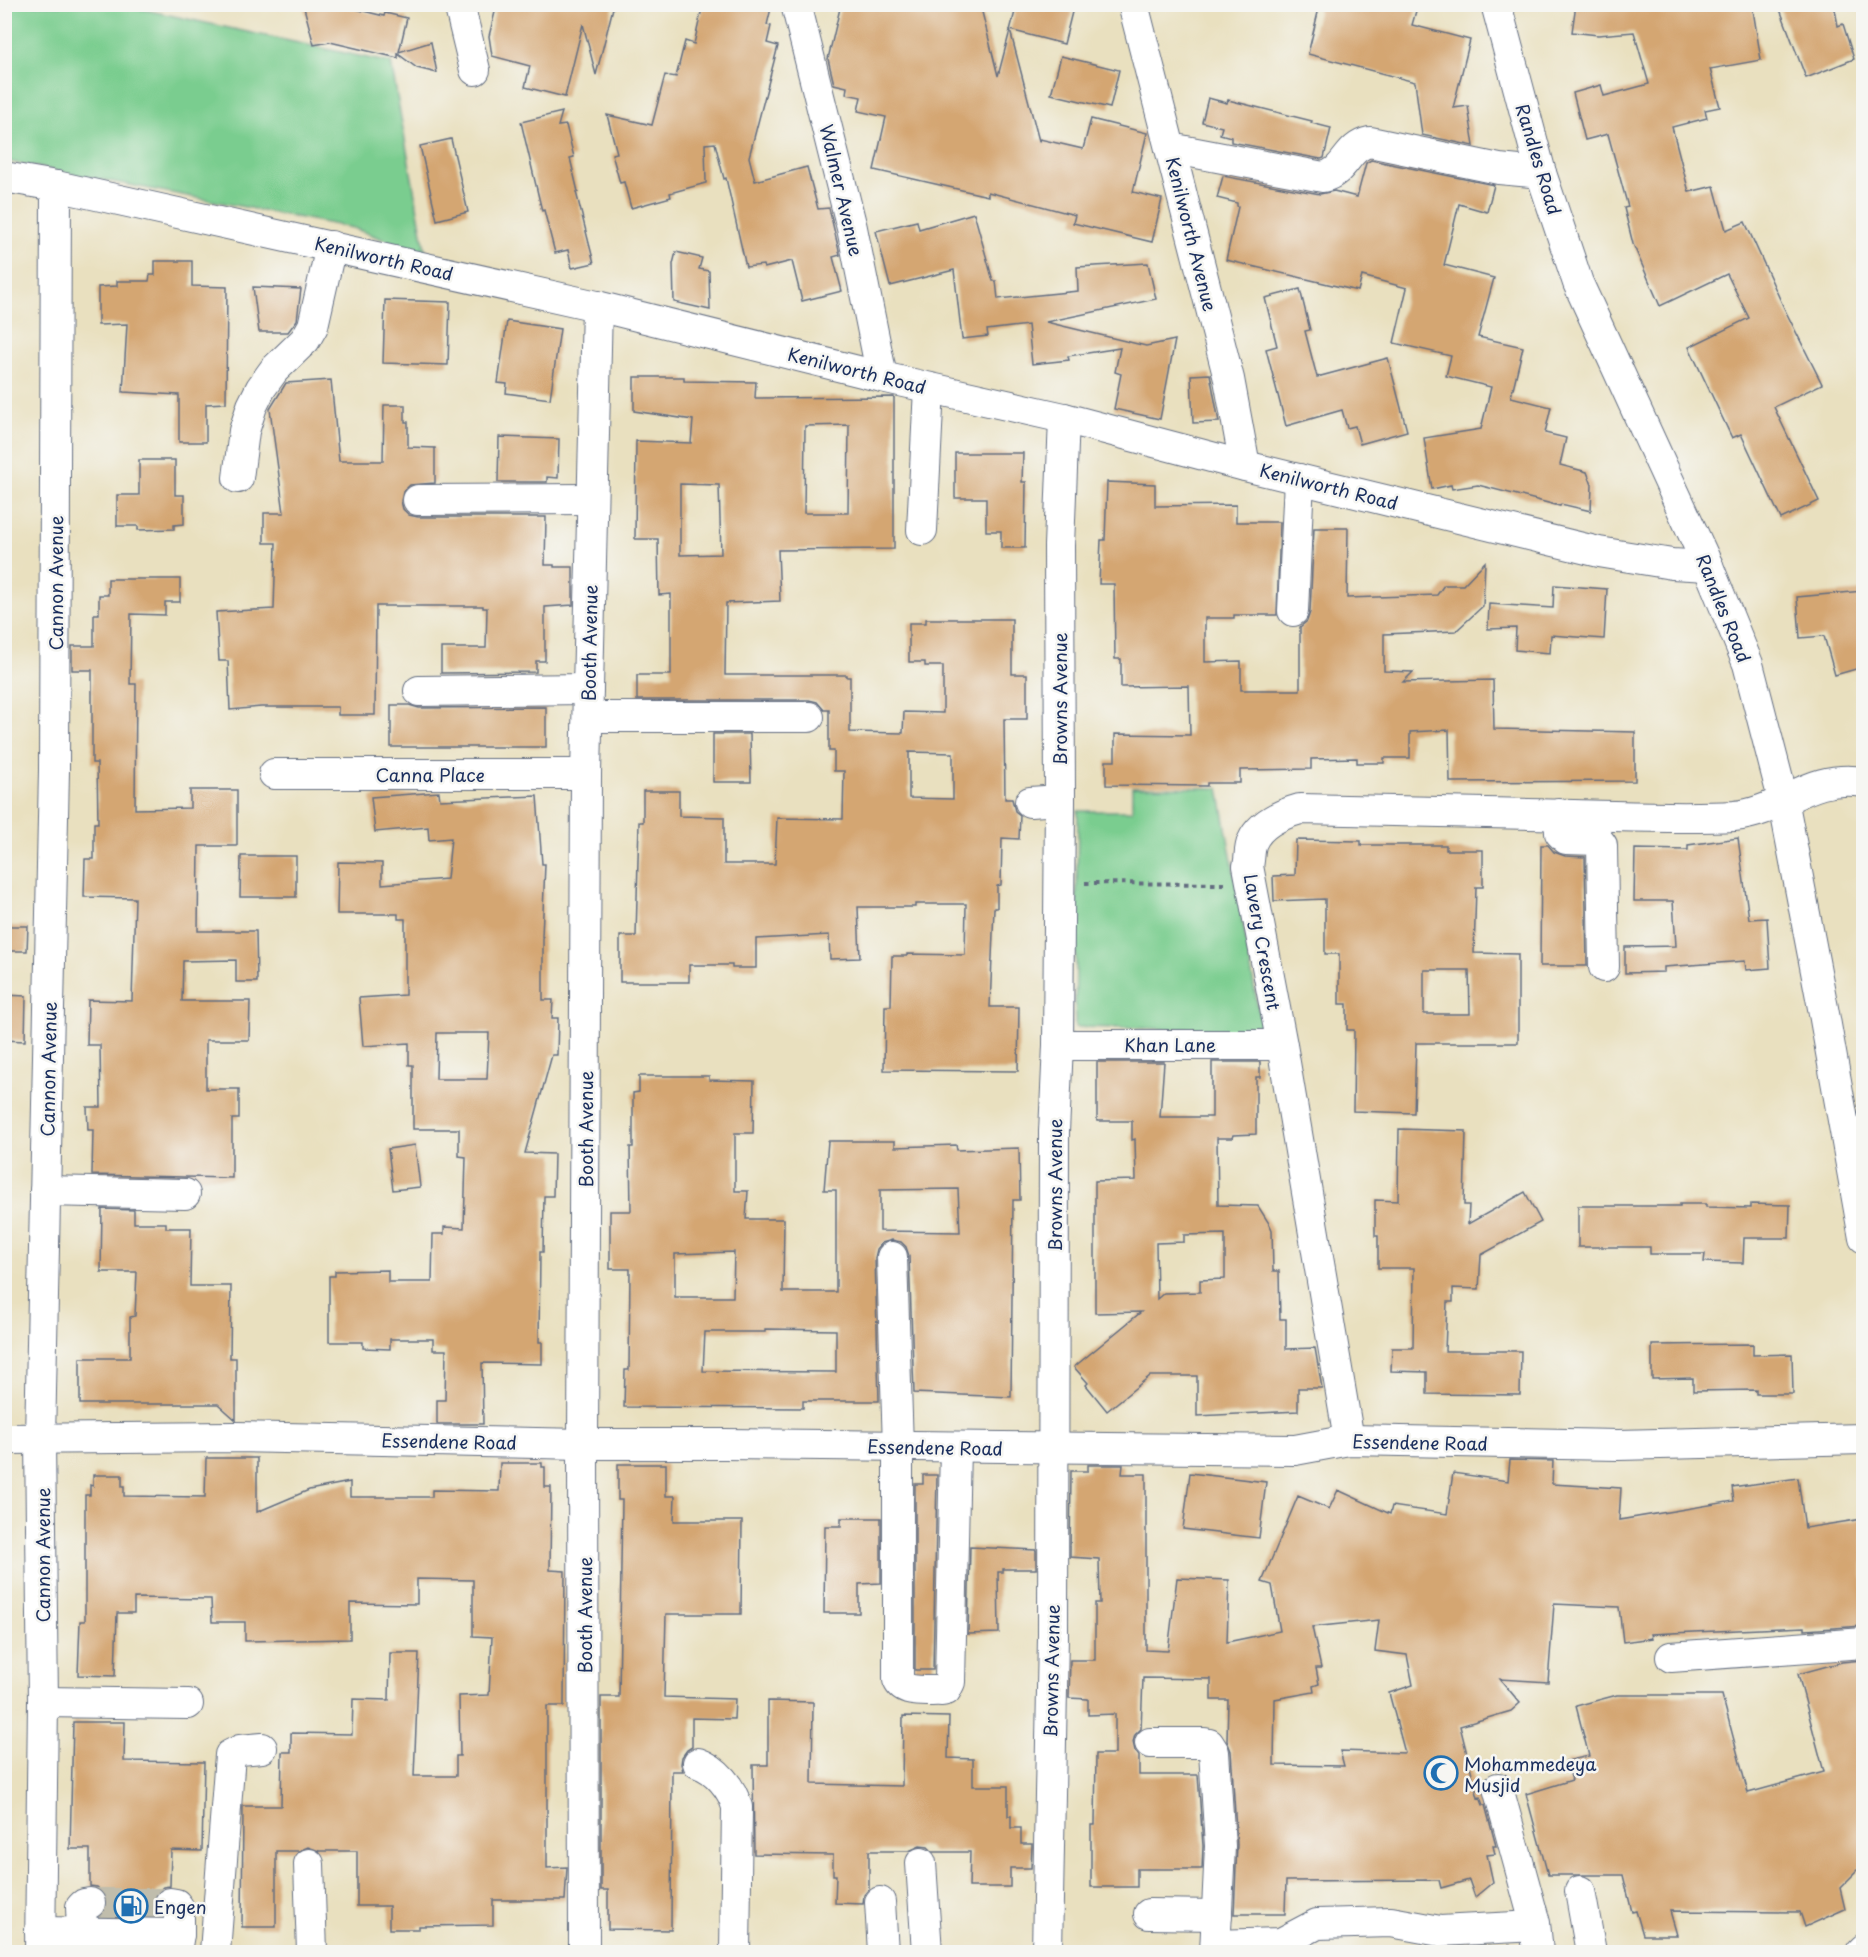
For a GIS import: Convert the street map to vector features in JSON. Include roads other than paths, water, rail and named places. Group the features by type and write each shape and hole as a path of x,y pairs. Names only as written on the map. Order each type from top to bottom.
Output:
{"street":[{"path":"459,4 475,70"},
{"name":"Walmer Avenue","path":"796,4 852,228 882,377"},
{"name":"Kenilworth Avenue","path":"1133,4 1229,379 1245,466"},
{"name":"Randles Road","path":"1496,4 1541,173 1578,283 1708,566 1748,664 1783,799 1863,1238"},
{"path":"1170,148 1323,177 1338,170 1353,149 1370,142 1499,169 1541,173"},
{"name":"Kenilworth Road","path":"4,177 56,186 597,306 882,377 1064,418 1245,466 1599,552 1672,564 1708,566"},
{"name":"Cannon Avenue","path":"40,1942 43,1702 40,1439 54,758 56,186"},
{"path":"238,478 244,431 252,406 274,370 305,340 313,326 331,246"},
{"name":"Booth Avenue","path":"584,1953 583,1444 586,774 597,306"},
{"path":"922,530 929,388"},
{"name":"Browns Avenue","path":"1047,1953 1053,1625 1054,1132 1058,1045 1059,546 1064,418"},
{"path":"1293,611 1299,479"},
{"path":"418,500 592,499"},
{"path":"419,691 810,717"},
{"name":"Canna Place","path":"274,774 586,774"},
{"name":"Lavery Crescent","path":"1349,1440 1282,1045 1248,866 1252,842 1263,827 1280,815 1300,809 1735,816 1760,811 1810,786 1831,781 1863,782"},
{"path":"1030,802 1060,800"},
{"path":"1559,814 1560,833 1566,839 1598,840 1602,845 1604,967"},
{"name":"Khan Lane","path":"1058,1045 1282,1045"},
{"path":"45,1191 185,1194"},
{"path":"892,1257 898,1446 898,1680 900,1686 905,1689 942,1690 946,1689 950,1682 955,1447"},
{"name":"Essendene Road","path":"4,1438 235,1437 583,1444 1295,1450 1349,1440 1618,1446 1863,1439"},
{"path":"1671,1657 1863,1643"},
{"path":"43,1702 188,1704"},
{"path":"1150,1743 1204,1743 1209,1744 1214,1752 1221,1846 1215,1949 1281,1943 1317,1924 1391,1922 1440,1931 1537,1939 1498,1788"},
{"path":"215,1953 230,1755 240,1750 262,1748"},
{"path":"698,1763 715,1771 734,1798 737,1807 735,1953"},
{"path":"921,1863 927,1953"},
{"path":"309,1864 312,1953"},
{"path":"1580,1891 1591,1953"},
{"path":"880,1902 883,1953"},
{"path":"82,1943 81,1908 84,1904 90,1903"},
{"path":"40,1942 177,1943 179,1908 176,1904 170,1903"},
{"path":"1149,1914 1217,1915"}],"tunnel":[{"path":"90,1903 170,1903"}],"place":[{"name":"Mohammedeya Musjid","path":"1441,1773"},
{"name":"Engen","path":"131,1906"}]}
